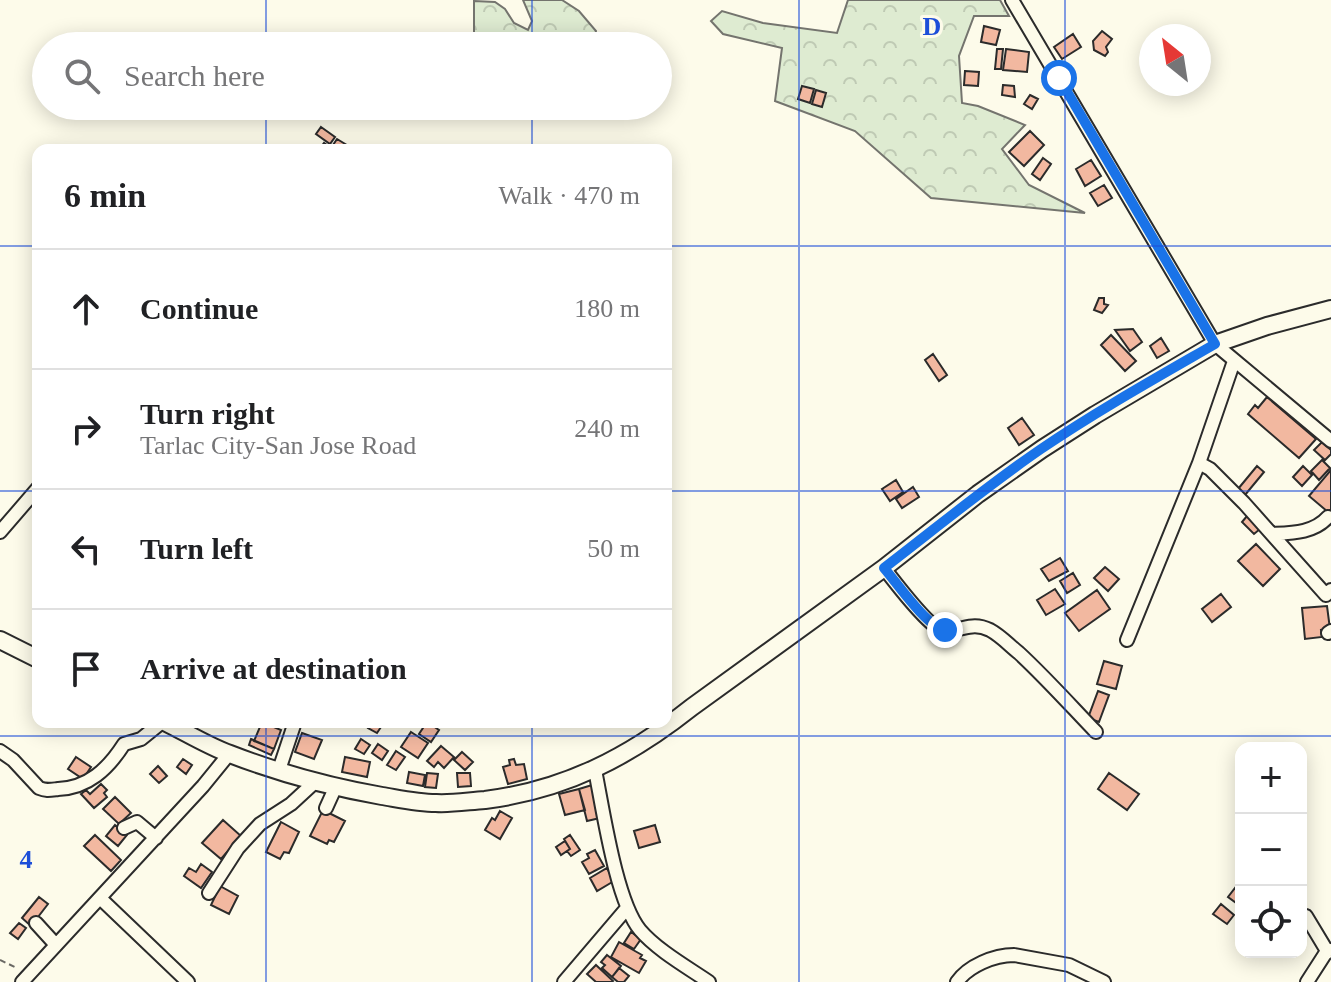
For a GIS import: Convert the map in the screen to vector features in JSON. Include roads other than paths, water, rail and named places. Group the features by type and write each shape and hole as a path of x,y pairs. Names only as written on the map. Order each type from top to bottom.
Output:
{"main road":[{"path":"672,723 884,568 978,494 1106,408 1215,344 1331,309"},
{"path":"0,640 32,656"},
{"path":"176,728 229,754 316,781 436,803 524,794 546,788 595,770 665,728"}],"street":[{"path":"1012,0 1215,344 1331,441"},
{"path":"1127,640 1199,463 1234,361"},
{"path":"1199,463 1210,469 1244,503 1329,595"},
{"path":"0,532 32,495"},
{"path":"1272,534 1310,529 1322,524 1328,517"},
{"path":"884,568 928,621 939,629 979,625 999,636 1096,732"},
{"path":"0,751 44,791 75,788 100,773 124,744 141,739 156,728"},
{"path":"279,770 293,728"},
{"path":"26,978 229,754"},
{"path":"595,770 627,908 649,939 709,982"},
{"path":"209,893 238,848 260,824 291,804 316,781"},
{"path":"326,808 336,786"},
{"path":"124,828 137,822 156,838"},
{"path":"100,898 188,982"},
{"path":"564,982 627,908"},
{"path":"1307,917 1329,950 1307,982"},
{"path":"36,923 56,945"},
{"path":"957,982 967,970 1007,955 1069,965 1104,982"}]}
